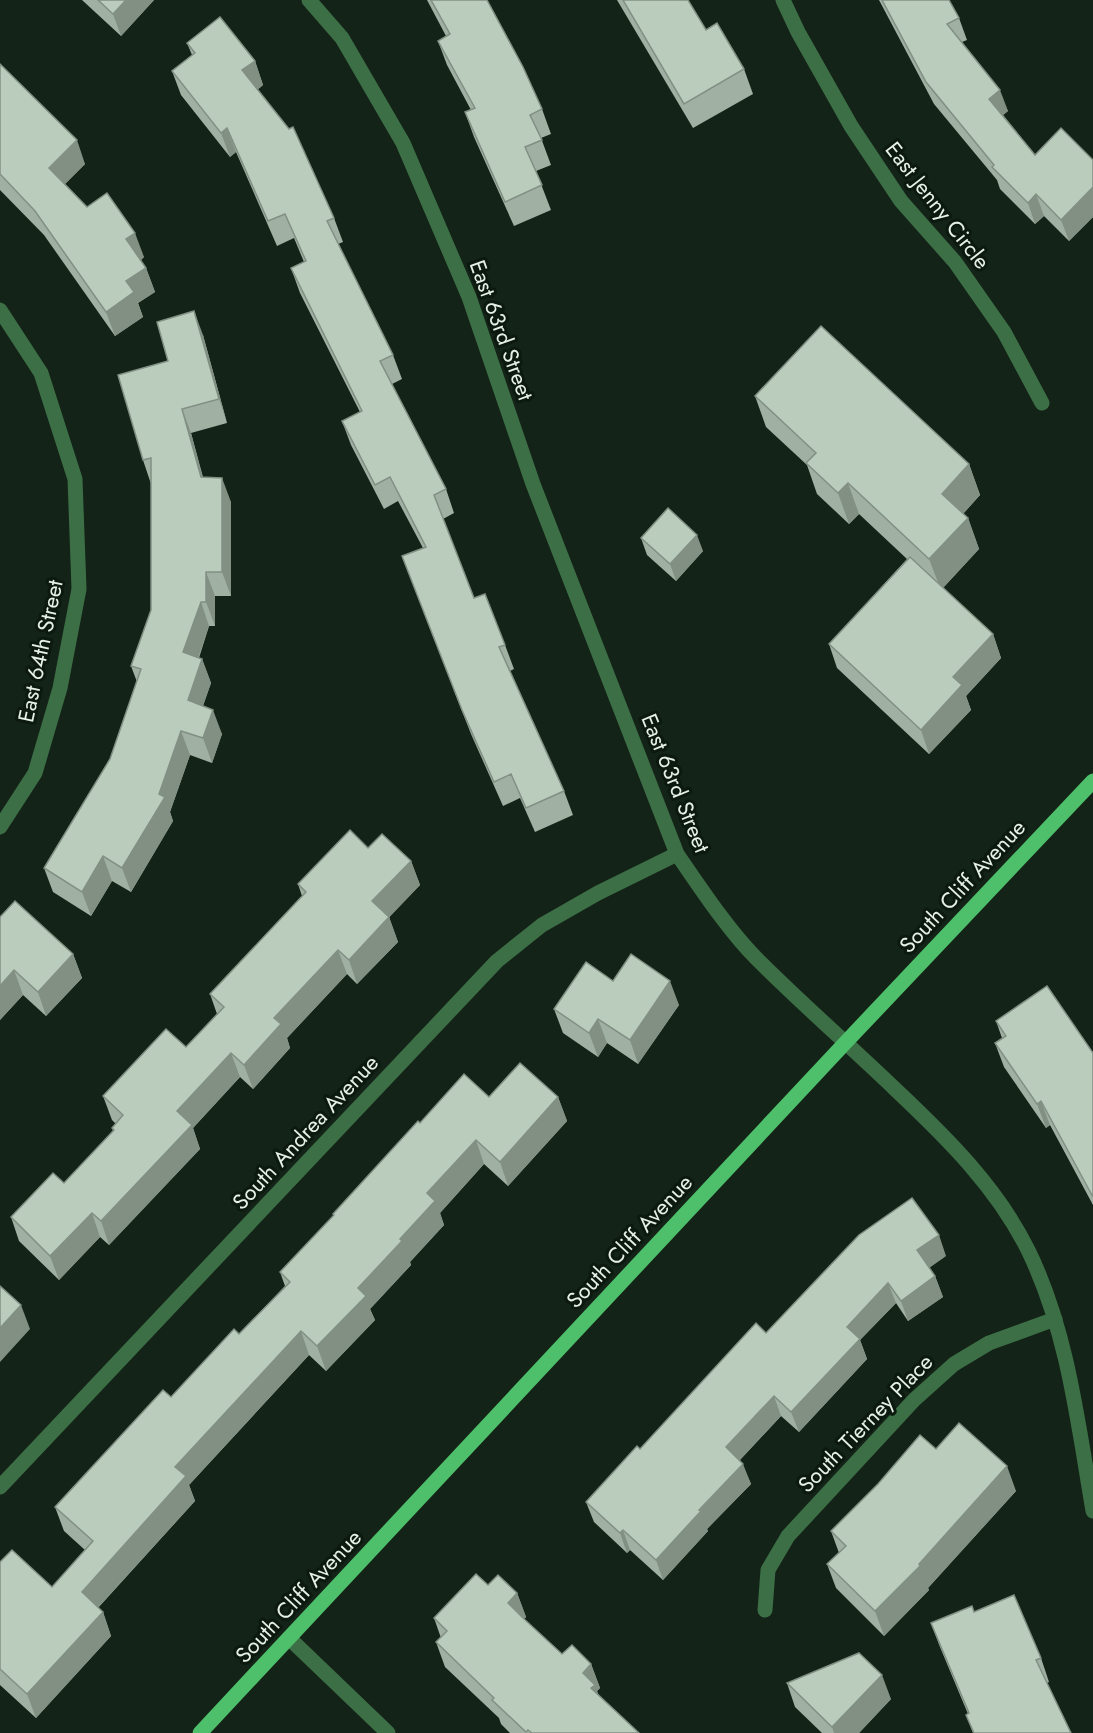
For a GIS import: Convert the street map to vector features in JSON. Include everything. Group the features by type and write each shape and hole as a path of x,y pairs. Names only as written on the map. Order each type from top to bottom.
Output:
{"main road":[{"name":"South Cliff Avenue","path":"200,1733 1093,781"}],"street":[{"name":"East 63rd Street","path":"309,0 342,38 403,143 469,297 533,484 677,854 704,893 754,956 940,1132 978,1173 1009,1219 1029,1252 1055,1319 1068,1372 1093,1511"},
{"name":"East Jenny Circle","path":"783,0 798,32 851,126 902,201 955,262 1004,332 1042,404"},
{"name":"East 64th Street","path":"0,310 41,373 75,480 80,589 60,688 35,773 0,827"},
{"name":"South Andrea Avenue","path":"0,1487 497,961 542,925 598,893 677,854"},
{"name":"South Tierney Place","path":"765,1610 768,1570 788,1536 914,1400 954,1364 989,1343 1055,1319"},
{"path":"289,1638 388,1733"}],"building":[{"path":"98,0 126,0 113,14"},
{"path":"431,0 487,0 523,67 542,109 530,115 542,140 525,147 542,185 505,202 465,112 475,108 438,41 450,34"},
{"path":"623,0 688,0 706,30 717,23 744,69 684,104"},
{"path":"882,0 949,0 959,18 947,24 1000,90 989,99 1035,155 1061,128 1093,160 1093,187 1061,220 1036,194 1028,203 992,167 994,165 926,82"},
{"path":"220,17 255,61 242,70 289,129 293,127 334,218 327,221 393,355 380,361 446,489 434,495 474,598 485,594 505,645 499,647 564,791 526,808 511,774 494,782 462,710 402,556 426,547 390,477 375,485 342,421 362,411 291,268 306,261 285,214 268,221 227,128 221,133 172,71 195,53 187,43"},
{"path":"0,64 77,140 49,168 87,207 107,193 135,233 126,239 146,268 126,281 134,292 106,312 35,211 0,174"},
{"path":"194,311 219,399 182,409 201,477 222,478 222,572 206,572 206,602 201,602 183,652 202,659 188,700 213,710 203,738 181,731 159,794 165,797 122,868 103,856 82,892 44,868 110,759 141,669 131,666 151,610 151,458 143,460 118,375 168,361 157,322"},
{"path":"821,326 969,464 942,494 968,518 929,559 848,483 838,493 806,463 816,453 755,396"},
{"path":"668,508 697,535 670,564 641,538"},
{"path":"910,557 993,634 953,677 962,685 921,730 829,644"},
{"path":"350,830 368,848 382,834 411,861 372,901 389,917 349,960 338,950 274,1018 281,1024 244,1065 231,1053 177,1111 192,1125 101,1221 92,1213 50,1256 11,1217 53,1173 64,1183 114,1130 112,1128 123,1115 103,1096 166,1029 186,1047 224,1007 210,994 306,892 298,884"},
{"path":"15,901 73,954 38,992 14,970 0,986 0,917"},
{"path":"631,954 670,981 630,1040 598,1019 589,1033 554,1009 586,962 613,981"},
{"path":"1047,986 1093,1053 1093,1197 1041,1101 1037,1104 995,1043 1006,1036 996,1021"},
{"path":"520,1063 558,1097 500,1162 476,1140 427,1193 435,1201 358,1288 366,1296 317,1346 301,1331 175,1467 186,1476 82,1592 103,1612 27,1694 0,1669 0,1562 12,1550 52,1587 93,1541 55,1507 163,1390 171,1397 234,1329 239,1334 290,1282 280,1272 464,1074 489,1097"},
{"path":"912,1198 939,1235 917,1250 935,1276 901,1301 888,1283 847,1327 860,1339 791,1412 774,1396 726,1447 743,1464 656,1560 623,1530 620,1533 586,1502 637,1446 640,1449 756,1323 766,1333 859,1235"},
{"path":"0,1286 21,1305 0,1328"},
{"path":"959,1423 1007,1466 919,1564 920,1566 875,1611 827,1564 846,1546 831,1531 878,1484 920,1435 936,1449"},
{"path":"476,1574 488,1585 498,1575 517,1593 508,1603 562,1654 572,1645 591,1664 583,1673 595,1685 591,1688 639,1733 532,1733 528,1730 526,1732 492,1700 494,1698 436,1642 447,1631 434,1618"},
{"path":"1014,1595 1041,1658 1036,1660 1071,1733 974,1733 966,1715 969,1713 931,1623 972,1606 974,1612"},
{"path":"859,1653 882,1675 832,1727 787,1683"}]}
